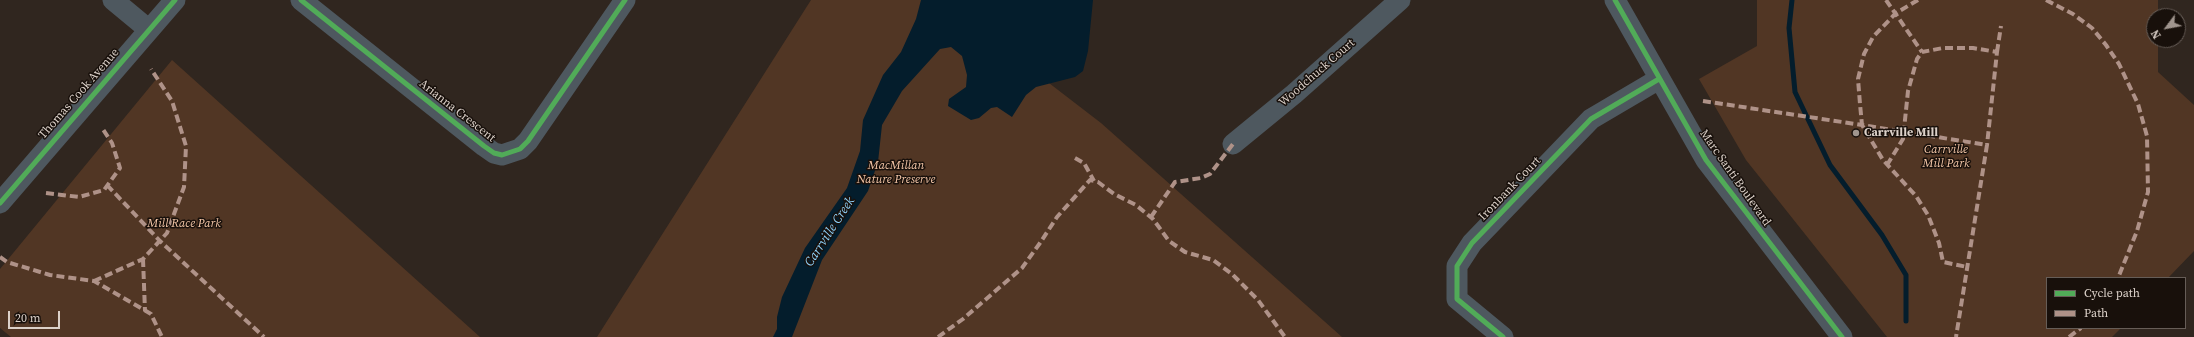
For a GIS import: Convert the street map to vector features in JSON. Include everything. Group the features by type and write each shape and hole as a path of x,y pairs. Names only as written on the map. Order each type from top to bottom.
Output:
{"street":[{"path":"113,0 148,29"},
{"name":"Thomas Cook Avenue","path":"0,202 148,29 175,0"},
{"name":"Arianna Crescent","path":"301,0 484,146 502,155 520,149 528,141 624,0"},
{"name":"Woodchuck Court","path":"1233,144 1294,94 1400,0"},
{"name":"Marc Santi Boulevard","path":"1615,0 1706,160 1842,337"},
{"name":"Ironbank Court","path":"1503,337 1457,299 1457,266 1472,244 1591,119 1659,79"}],"green space":[{"name":"MacMillan Nature Preserve","path":"811,0 941,0 1101,123 1342,337 597,337"},
{"name":"Carrville Mill Park","path":"1757,0 2158,0 2158,8 2146,8 2146,48 2158,48 2158,72 2194,105 2194,251 2169,277 2046,277 2046,329 2120,329 2112,337 1887,337 1746,160 1699,79 1757,46"},
{"name":"Mill Race Park","path":"172,60 480,337 11,337 0,328 0,269"}],"water":[{"name":"Carrville Creek","path":"921,0 1093,0 1088,51 1083,71 1075,77 1036,87 1026,95 1012,117 997,107 991,108 979,118 971,120 948,106 949,99 966,87 967,75 962,56 951,47 940,49 902,91 882,125 878,162 868,191 822,260 792,337 773,337 777,329 777,317 782,297 805,248 847,188 860,151 863,120 883,75 901,52 916,19"}],"waterway":[{"path":"1792,0 1789,28 1795,92 1830,165 1882,235 1906,275 1906,321"}],"marked path":[{"path":"1886,0 1922,52"},
{"path":"1918,0 1896,13 1873,37 1864,54 1858,79 1862,125 1987,145 1956,337"},
{"path":"2046,0 2073,14 2092,28 2106,45 2119,64 2138,104 2147,136 2148,192 2137,231 2118,277"},
{"path":"1997,52 2001,26"},
{"path":"1887,165 1903,139 1908,91 1917,59 1922,52 1943,48 1973,48 1997,52 1987,145"},
{"path":"94,281 143,259 167,233 184,187 186,146 172,101 151,69"},
{"path":"1703,101 1862,125 1883,160 1916,196 1928,215 1939,243 1943,262 1967,267"},
{"path":"46,193 79,197 104,190 120,168 112,143 102,128"},
{"path":"1151,217 1175,182 1201,178 1210,174 1233,144"},
{"path":"1075,158 1084,163 1094,181"},
{"path":"938,337 963,319 1022,268 1057,217 1090,180 1098,182 1114,194 1136,205 1153,219 1169,241 1185,252 1213,260 1232,274 1258,300 1285,337"},
{"path":"107,185 160,241 264,337"},
{"path":"0,257 7,262 50,275 94,281 151,314 162,337"},
{"path":"143,259 145,311"},
{"path":"2069,337 2080,329"}],"cycle path":[{"path":"0,203 175,0"},
{"path":"301,0 484,146 494,153 502,155 520,149 528,141 625,0"},
{"path":"1615,0 1706,160 1842,337"},
{"path":"1503,337 1457,299 1457,266 1472,243 1591,119 1659,79"}],"place":[{"name":"Carrville Mill","path":"1856,133"}]}
